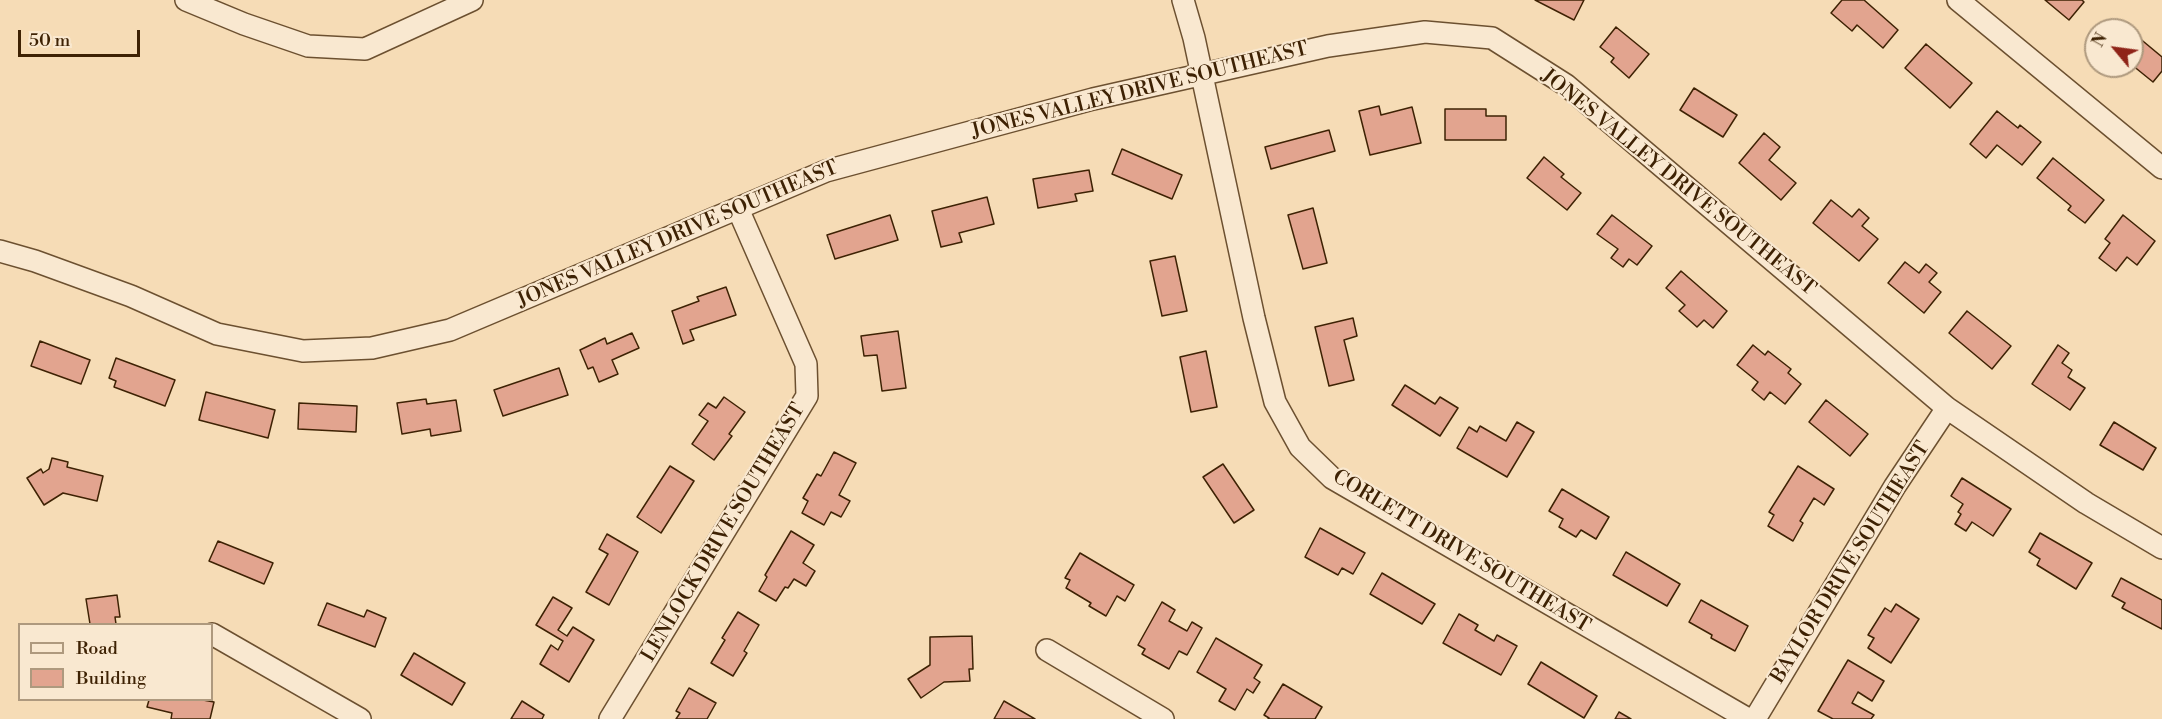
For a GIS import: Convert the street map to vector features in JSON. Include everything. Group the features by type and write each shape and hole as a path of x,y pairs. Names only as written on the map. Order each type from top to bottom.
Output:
{"street":[{"path":"186,0 244,24 308,46 365,48 472,0"},
{"name":"CORLETT DRIVE SOUTHEAST","path":"1183,0 1202,74 1254,318 1275,402 1300,447 1332,478 1748,719"},
{"path":"1958,0 2162,168"},
{"name":"JONES VALLEY DRIVE SOUTHEAST","path":"0,251 35,261 131,296 217,334 303,351 372,348 450,330 826,171 1092,99 1329,46 1425,32 1492,38 1566,85 1947,408 2086,503 2162,548"},
{"name":"LENLOCK DRIVE SOUTHEAST","path":"610,719 807,396 806,364 738,209"},
{"name":"BAYLOR DRIVE SOUTHEAST","path":"1755,719 1895,486 1947,408"},
{"path":"213,635 360,719"},
{"path":"1047,650 1163,719"}],"building":[{"path":"1535,0 1584,0 1574,20"},
{"path":"1842,0 1864,0 1898,30 1883,48 1857,25 1852,31 1831,13"},
{"path":"2045,0 2082,0 2084,2 2069,20"},
{"path":"1616,27 1649,54 1629,78 1611,62 1614,58 1600,47"},
{"path":"2144,42 2162,57 2162,71 2153,82 2144,75"},
{"path":"1926,44 1972,83 1950,108 1905,68"},
{"path":"1694,88 1737,115 1723,137 1680,110"},
{"path":"1379,106 1381,115 1412,107 1421,143 1370,155 1359,111"},
{"path":"1445,109 1486,109 1486,116 1506,116 1506,140 1445,140"},
{"path":"1997,111 2018,128 2020,125 2041,142 2022,165 1997,145 1986,158 1970,144"},
{"path":"1329,130 1335,151 1271,169 1265,147"},
{"path":"1764,133 1780,147 1769,160 1796,183 1781,200 1739,163"},
{"path":"1122,149 1182,175 1172,199 1112,174"},
{"path":"1544,157 1564,174 1561,177 1581,193 1567,210 1527,178"},
{"path":"2053,158 2104,200 2085,223 2068,210 2071,206 2037,178"},
{"path":"1089,170 1093,191 1075,194 1077,201 1038,208 1033,179"},
{"path":"987,197 994,224 959,233 962,242 941,247 932,211"},
{"path":"1831,200 1852,217 1859,209 1869,218 1862,226 1878,239 1859,261 1813,223"},
{"path":"1313,208 1327,263 1303,269 1288,215"},
{"path":"890,215 898,240 835,259 827,235"},
{"path":"1612,215 1652,246 1637,265 1629,259 1623,267 1611,258 1618,249 1597,234"},
{"path":"2123,215 2155,241 2137,265 2127,257 2116,271 2099,258 2110,243 2105,239"},
{"path":"1175,256 1187,311 1162,316 1150,261"},
{"path":"1905,262 1919,273 1926,264 1937,273 1929,282 1941,292 1924,313 1888,283"},
{"path":"1681,271 1727,311 1713,328 1704,320 1697,327 1679,311 1685,305 1666,288"},
{"path":"726,287 736,315 690,330 694,340 683,344 672,311 699,301 697,297"},
{"path":"1967,311 2011,346 1992,369 1949,333"},
{"path":"1353,318 1357,336 1344,340 1354,380 1329,386 1315,327"},
{"path":"898,331 906,388 882,391 877,355 864,356 861,336"},
{"path":"632,333 639,348 612,360 618,374 599,382 593,367 588,369 580,350 605,338 607,344"},
{"path":"40,341 90,360 81,384 31,366"},
{"path":"1753,345 1765,355 1768,351 1791,369 1788,373 1801,384 1785,404 1770,392 1764,400 1752,390 1758,382 1737,365"},
{"path":"2058,345 2069,353 2062,363 2072,370 2068,377 2085,388 2070,410 2032,384"},
{"path":"1206,351 1217,407 1191,412 1180,357"},
{"path":"116,358 175,380 165,406 114,387 116,381 109,378"},
{"path":"559,368 568,395 503,416 494,390"},
{"path":"1405,385 1435,404 1440,397 1458,408 1440,436 1392,405"},
{"path":"206,392 275,410 268,438 199,420"},
{"path":"724,397 745,412 729,434 732,436 714,460 692,444 708,421 699,415 708,403 716,408"},
{"path":"426,399 427,404 456,400 461,431 431,436 430,429 402,434 397,403"},
{"path":"1826,400 1868,434 1850,456 1809,422"},
{"path":"299,403 357,406 356,432 298,429"},
{"path":"1517,422 1534,432 1507,477 1457,448 1469,427 1477,432 1480,426 1506,441"},
{"path":"2114,422 2156,448 2143,470 2100,445"},
{"path":"834,452 856,463 839,495 850,501 841,517 831,512 824,525 802,513 808,501 803,498 817,474 821,476"},
{"path":"52,458 68,462 67,467 103,476 97,501 63,493 44,505 27,478 41,469 43,473 49,469"},
{"path":"1223,464 1254,510 1234,523 1203,477"},
{"path":"670,466 694,481 661,533 637,517"},
{"path":"1798,466 1834,489 1824,505 1814,498 1800,521 1803,523 1793,541 1768,526 1774,515 1769,512"},
{"path":"1962,478 2011,509 1993,536 1972,522 1966,531 1955,524 1961,514 1958,512 1963,504 1951,496"},
{"path":"1562,489 1609,517 1596,539 1581,530 1576,537 1559,527 1563,519 1549,511"},
{"path":"1320,528 1365,553 1353,574 1342,568 1338,575 1305,557"},
{"path":"791,531 814,545 803,563 815,571 806,586 794,579 788,588 785,587 776,601 759,591 767,577 765,575"},
{"path":"2040,533 2092,563 2076,589 2037,565 2040,559 2029,552"},
{"path":"607,534 638,552 609,605 586,592 608,554 599,549"},
{"path":"218,541 273,563 264,584 209,561"},
{"path":"1626,552 1680,584 1667,606 1613,575"},
{"path":"1080,553 1134,585 1125,601 1117,596 1106,616 1089,606 1091,603 1066,588 1070,580 1065,578"},
{"path":"1382,573 1435,604 1422,624 1370,594"},
{"path":"2121,578 2162,600 2162,629 2122,608 2125,603 2112,596"},
{"path":"117,595 120,617 115,617 116,623 90,623 86,599"},
{"path":"553,597 572,608 558,630 567,636 573,627 594,640 569,682 540,664 551,645 558,650 563,641 536,625"},
{"path":"1701,600 1748,626 1735,651 1711,638 1712,635 1689,622"},
{"path":"1162,602 1175,610 1169,621 1187,631 1192,622 1202,628 1187,655 1179,651 1169,669 1142,654 1145,649 1138,645"},
{"path":"327,603 364,617 367,610 386,618 375,647 318,625"},
{"path":"1896,604 1919,619 1891,663 1868,648 1874,638 1868,635 1885,608 1891,612"},
{"path":"738,612 759,625 744,651 747,653 733,676 711,663 725,640 722,638"},
{"path":"1459,614 1478,625 1475,630 1494,641 1497,635 1517,646 1501,675 1443,643"},
{"path":"972,636 973,669 969,669 970,681 944,682 921,698 908,679 930,665 930,637"},
{"path":"1216,638 1262,665 1254,678 1260,682 1253,693 1247,689 1235,710 1219,701 1226,689 1197,672"},
{"path":"414,653 465,683 452,705 401,675"},
{"path":"1848,660 1884,681 1872,701 1858,692 1852,703 1874,715 1871,719 1833,719 1818,711"},
{"path":"1541,662 1597,696 1584,718 1528,684"},
{"path":"1283,684 1322,707 1315,719 1268,719 1264,715"},
{"path":"689,688 716,703 707,719 676,719 680,713 676,711"},
{"path":"149,701 214,702 210,719 171,719 172,713 147,707"},
{"path":"522,701 544,715 542,719 511,719"},
{"path":"1004,701 1035,719 994,719"},
{"path":"1619,712 1631,719 1615,719"}]}
